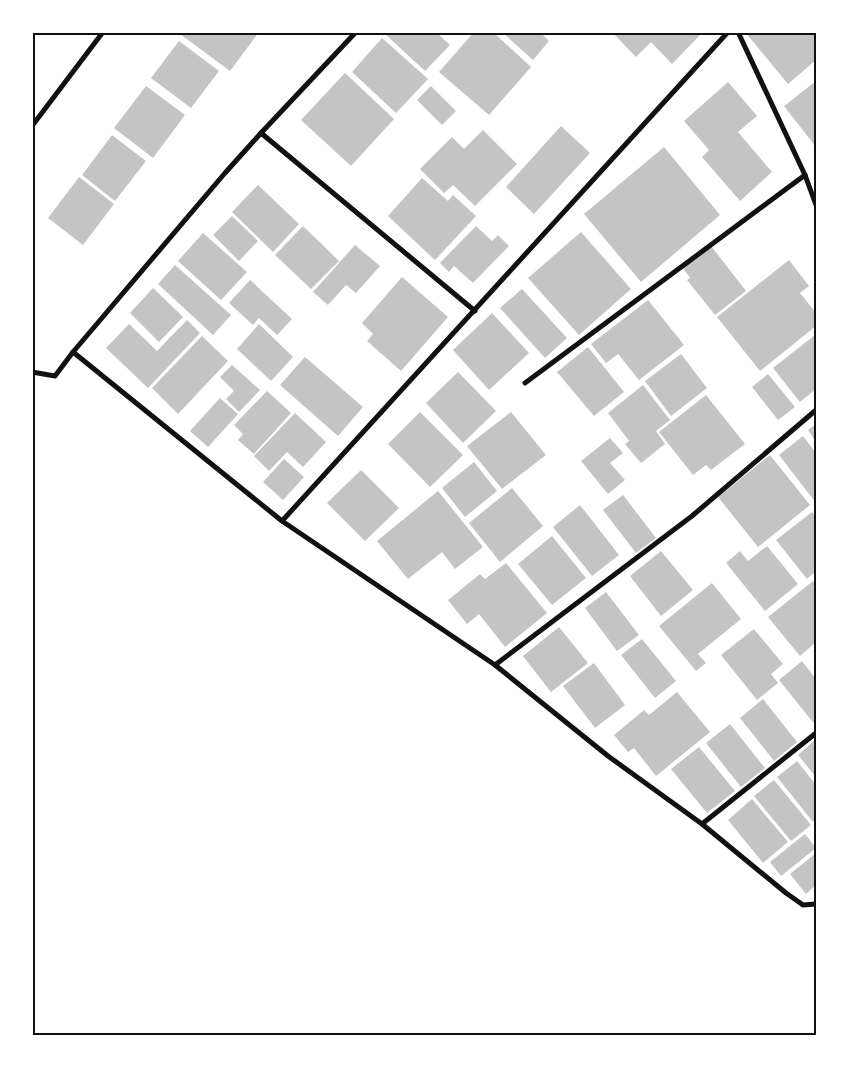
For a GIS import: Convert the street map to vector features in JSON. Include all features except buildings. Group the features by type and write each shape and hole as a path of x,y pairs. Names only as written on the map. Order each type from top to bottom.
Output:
{"street":[{"path":"32,126 103,32"},
{"path":"32,372 56,376 73,352 261,133 356,32"},
{"path":"282,521 728,32"},
{"path":"738,32 805,175 816,205"},
{"path":"261,133 475,311"},
{"path":"525,383 805,175"},
{"path":"73,352 282,521 496,665 608,756 702,824 786,893 804,905 816,904"},
{"path":"496,665 692,516 816,410"},
{"path":"702,824 816,733"}]}
